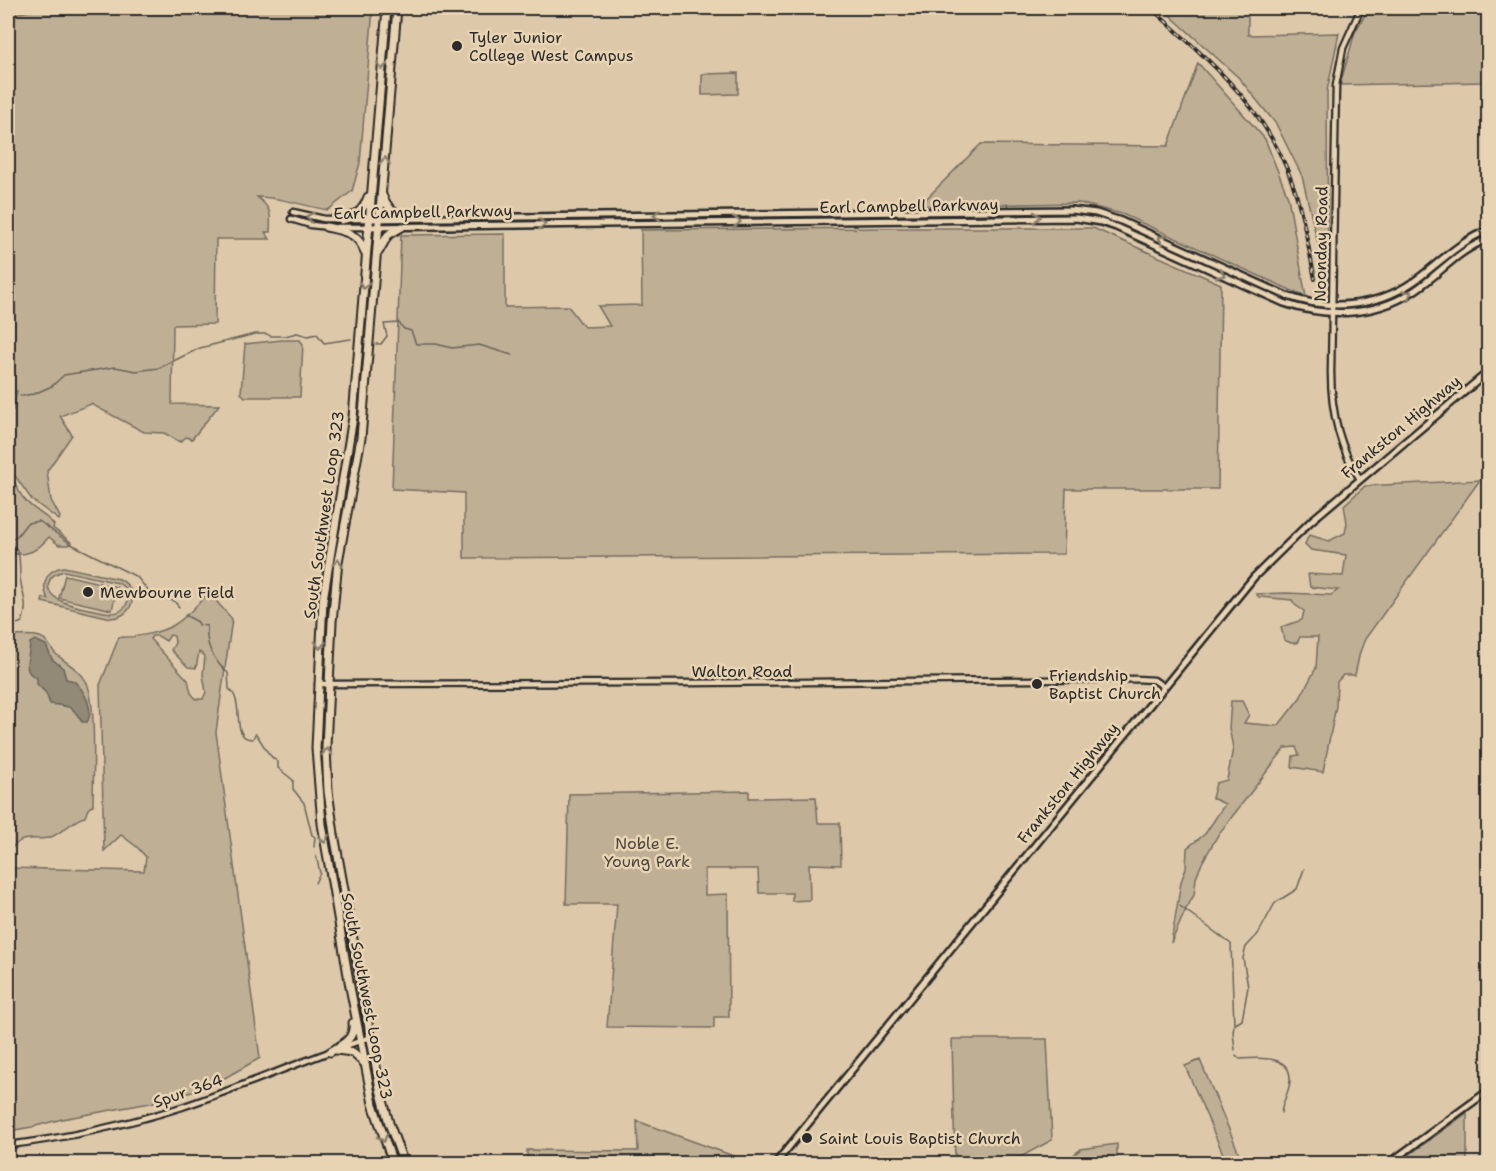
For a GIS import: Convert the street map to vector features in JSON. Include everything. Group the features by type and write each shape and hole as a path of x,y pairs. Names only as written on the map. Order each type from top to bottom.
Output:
{"highway":[{"name":"South Southwest Loop 323","path":"387,8 356,381 350,437 326,579 316,748 319,806 350,987 373,1104 393,1164"},
{"name":"South Southwest Loop 323","path":"397,8 365,399 358,457 337,570 328,684 327,754 332,822 371,1037 385,1109 404,1164"},
{"path":"342,220 361,210 372,186"},
{"path":"382,195 396,216 407,219"},
{"path":"376,256 388,235 402,226"},
{"path":"326,227 346,231 355,236 362,245 366,258"},
{"path":"356,381 361,384 365,399"},
{"path":"333,1051 348,1041 352,1034 350,987"},
{"path":"333,1051 352,1052 365,1064"}],"main road":[{"name":"Earl Campbell Parkway","path":"379,223 407,219 1072,210 1096,213 1121,221 1287,296 1333,306 1361,304 1404,288 1456,247 1488,230"},
{"path":"1071,217 1072,210"},
{"path":"827,213 827,220"},
{"name":"Earl Campbell Parkway","path":"368,223 402,226 1071,217 1116,227 1284,303 1309,310 1333,313 1359,312 1386,305 1408,295 1458,255 1488,238"},
{"path":"1423,274 1428,280"},
{"name":"Frankston Highway","path":"775,1164 1265,565 1311,521 1488,372"},
{"path":"1388,1164 1488,1090"}],"street":[{"name":"Noonday Road","path":"1360,479 1343,448 1332,397 1330,372 1336,85 1343,48 1362,8"},
{"name":"Earl Campbell Parkway","path":"293,212 312,218 368,223"},
{"name":"Earl Campbell Parkway","path":"291,219 326,227 368,223"},
{"name":"Walton Road","path":"318,684 1136,679 1154,680 1164,687"},
{"name":"Spur 364","path":"8,1145 78,1134 142,1119 210,1097 371,1037"}],"green space":[{"path":"45,8 373,8 360,163 352,191 328,210 284,200 257,197 270,212 270,232 265,232 270,239 216,239 215,324 173,325 172,404 219,405 192,439 186,437 180,442 164,433 144,432 91,404 60,416 72,435 47,471 51,500 60,517 59,520 32,500 8,466 8,411 13,410 17,391 8,397 8,15"},
{"path":"1162,8 1248,8 1248,35 1339,33 1327,91 1328,287 1302,176 1276,124 1239,78"},
{"path":"1369,8 1483,8 1485,82 1340,85 1355,32"},
{"path":"1198,63 1265,139 1288,197 1306,297 1122,214 1079,203 919,206 981,144 1168,146"},
{"path":"738,73 738,94 702,95 702,74"},
{"path":"1093,228 1221,284 1218,489 1066,489 1064,554 464,558 464,493 392,489 401,235 505,234 505,307 568,306 584,327 610,326 598,306 642,305 641,230"},
{"path":"300,340 303,344 300,397 245,397 241,393 245,344"},
{"path":"8,472 25,500 72,543 59,545 49,537 31,552 8,553 8,523 11,517 8,517"},
{"path":"1480,480 1365,639 1355,675 1343,675 1337,682 1336,706 1323,772 1292,767 1293,756 1299,755 1296,747 1285,748 1218,835 1202,863 1196,878 1194,895 1171,943 1181,882 1186,868 1187,848 1205,834 1225,804 1212,798 1216,783 1227,780 1233,748 1229,728 1231,701 1242,701 1249,715 1244,723 1278,726 1300,698 1316,668 1318,637 1300,637 1297,643 1291,643 1284,640 1281,627 1302,620 1304,611 1292,600 1259,597 1256,594 1331,595 1338,590 1310,587 1308,574 1343,576 1346,555 1311,550 1305,544 1309,535 1329,541 1345,533 1347,523 1344,505 1365,486"},
{"path":"64,567 119,579 130,589 132,602 130,608 125,613 111,618 42,602 43,598 48,599 45,582 49,574","holes":["64,571 118,583 125,588 128,598 124,608 115,613 72,605 54,596 49,590 51,578"]},
{"name":"Mewbourne Field","path":"65,575 117,587 112,610 59,598"},
{"path":"209,593 232,619 216,732 260,1058 207,1088 150,1103 8,1131 8,868 144,871 146,857 121,835 104,851 100,685 119,637 140,636 168,628 183,618","holes":["170,635 174,636 175,643 171,650 188,667 196,668 199,652 205,656 203,675 206,692 203,699 196,699 191,693 188,680 150,639 152,636 158,636 166,641"]},
{"path":"8,635 43,638 55,653 83,676 92,705 94,741 93,805 88,809 85,817 49,838 23,840 9,850 8,850"},
{"name":"Noble E. Young Park","path":"749,791 749,798 816,797 818,823 840,823 841,865 809,864 810,900 792,901 792,893 759,893 758,869 705,869 705,895 728,894 729,1017 714,1017 714,1028 607,1027 617,904 566,904 569,794"},
{"path":"952,1039 1047,1039 1052,1140 1009,1163 955,1163"},
{"path":"1200,1060 1243,1163 1227,1163 1185,1066"},
{"path":"1467,1113 1467,1163 1398,1163"},
{"path":"637,1121 753,1163 527,1163 527,1150 638,1151"},
{"path":"1117,1144 1117,1163 1052,1163 1066,1161 1081,1149"}],"shaded area":[{"path":"35,640 46,645 52,659 63,668 66,679 74,681 82,690 90,712 87,722 82,722 69,707 50,704 46,693 37,684 37,678 29,672 27,663 30,643"}],"waterway":[{"path":"376,344 381,344 387,336 384,324 399,323 404,329 411,331 416,344 436,344 452,348 479,345 512,355"},
{"path":"20,396 34,394 52,386 64,375 115,367 136,371 159,368 200,348 255,334 270,336 297,333 308,336 317,334 324,343 351,339"},
{"path":"8,542 17,536 27,523 39,521 71,544 137,577 150,593 156,597 174,601 179,607"},
{"path":"8,543 18,552 25,603 22,622 17,624"},
{"path":"185,615 198,622 199,625 207,626 207,640 211,652 228,673 229,689 237,702 239,727 242,733 246,738 253,739 256,734 268,753 278,762 278,768 293,780 293,789 304,803 312,835 315,837 314,847"},
{"path":"315,883 320,873 316,855"},
{"path":"1234,1025 1242,1020 1248,987 1243,958 1246,947 1258,934 1275,903 1297,889 1304,869"},
{"path":"1180,906 1231,944 1235,1050"},
{"path":"1236,1055 1240,1059 1272,1059 1285,1066 1289,1072 1290,1084 1281,1113"}],"railway":[{"path":"1151,8 1234,87 1268,132 1282,157 1297,196 1315,279"}],"place":[{"name":"Tyler Junior College West Campus","path":"457,46"},
{"name":"Mewbourne Field","path":"88,592"},
{"name":"Friendship Baptist Church","path":"1037,684"},
{"name":"Saint Louis Baptist Church","path":"807,1138"}]}
